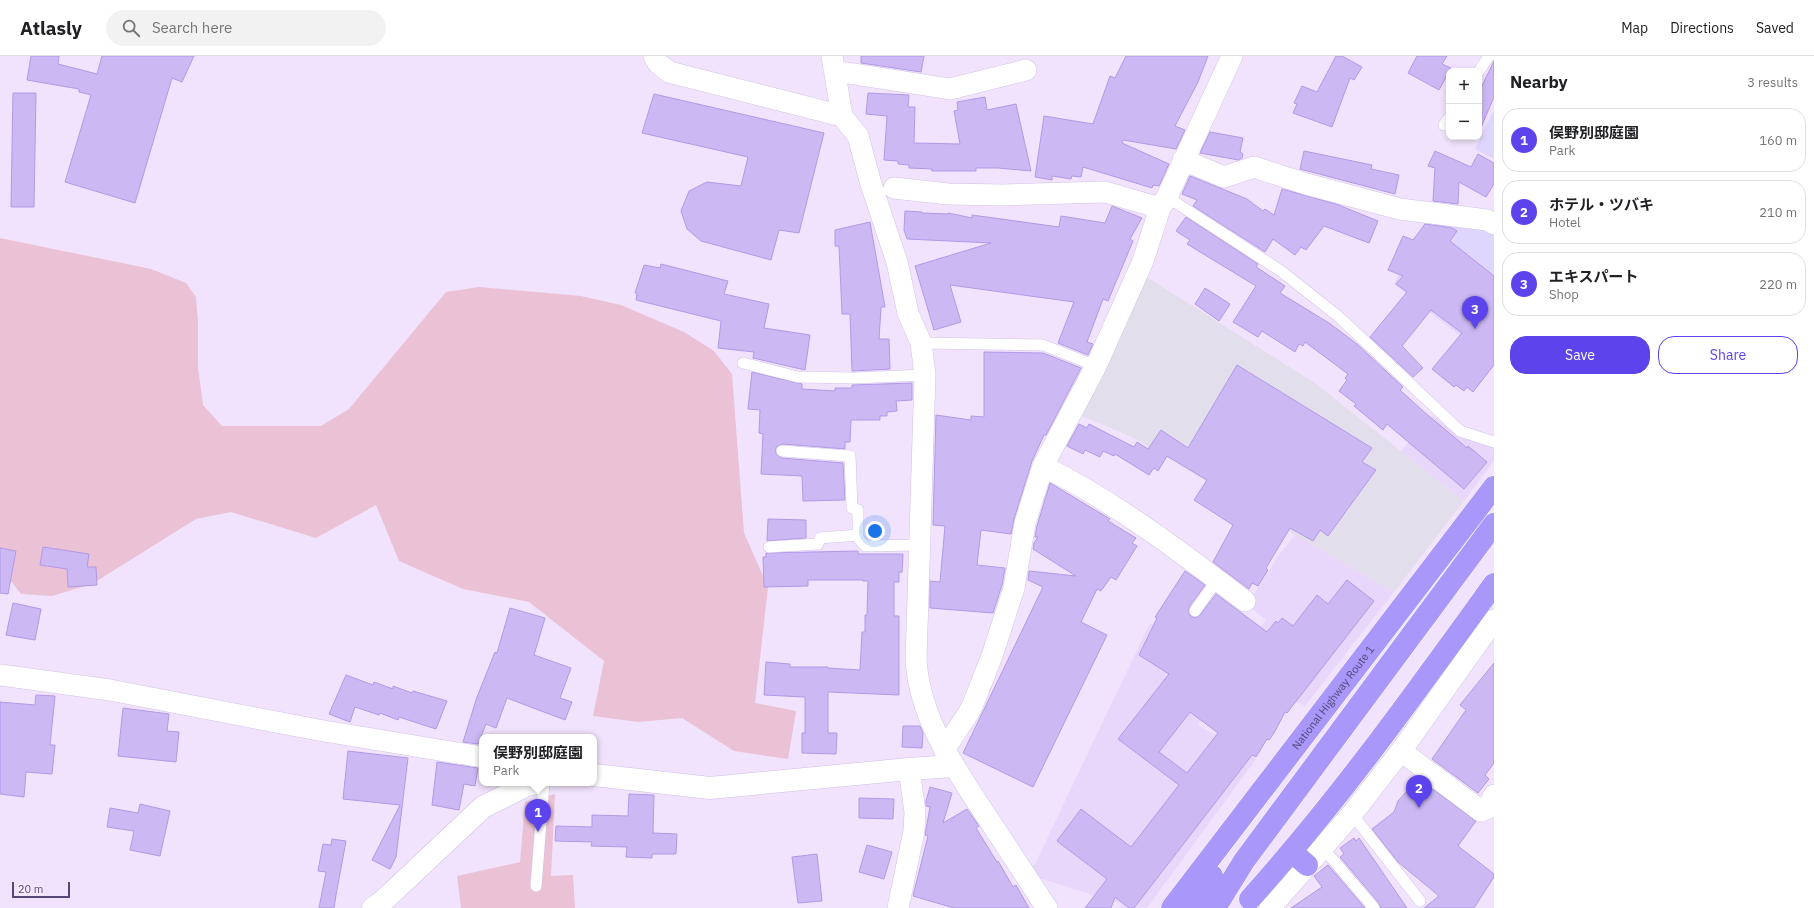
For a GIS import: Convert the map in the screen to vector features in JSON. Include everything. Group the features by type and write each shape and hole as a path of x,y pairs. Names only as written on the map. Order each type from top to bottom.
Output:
{"highway":[{"name":"National Highway Route 1","path":"1172,908 1319,718 1494,487"},
{"path":"1215,908 1244,861 1494,524"},
{"path":"1250,899 1299,859 1494,584"},
{"path":"1193,908 1211,877 1319,718"}],"street":[{"path":"654,56 658,63 669,72 842,116"},
{"path":"949,758 971,709 992,656 1014,588 1025,523 1043,466 1096,366 1143,261 1163,203 1232,56"},
{"path":"1026,70 950,89 833,64 842,116 858,136 871,184 897,262 908,312 921,343 925,375 916,660 917,680 927,712 949,758 1047,908"},
{"path":"1183,160 1224,177 1254,167 1306,184 1400,209 1487,220 1494,224"},
{"path":"894,188 948,194 1002,195 1105,192 1163,203"},
{"path":"1043,466 1064,476 1128,514 1245,601"},
{"path":"1270,908 1299,859 1323,848 1352,814 1401,751 1494,620"},
{"path":"0,675 110,690 318,730 479,757"},
{"path":"1401,751 1481,811 1488,808 1494,794"},
{"path":"597,775 710,788 909,769 949,758"},
{"path":"898,908 914,831 915,812 909,769"},
{"path":"373,908 382,902 483,807 525,786"}],"lane":[{"path":"1481,68 1490,56 1494,58"},
{"path":"1163,203 1281,271 1339,317 1460,431 1494,442"},
{"path":"921,343 1044,345 1096,366"},
{"path":"743,363 798,377 854,378 925,375"},
{"path":"782,451 850,456 852,508 858,510 858,538 865,546 920,545"},
{"path":"769,547 818,544 820,538 858,535"},
{"path":"1195,612 1217,580"},
{"path":"536,886 544,786"},
{"path":"1352,814 1420,901"},
{"path":"1323,848 1374,908"}],"shaded area":[{"path":"1494,110 1494,159 1475,149 1479,140 1482,140 1482,135"},
{"path":"1426,220 1494,231 1494,362 1394,284"},
{"path":"0,238 151,269 186,283 196,297 198,322 198,367 203,405 222,426 321,426 349,409 446,292 479,287 581,296 621,305 684,332 714,351 732,374 744,533 768,587 755,703 796,711 788,759 734,751 682,718 638,722 593,716 604,661 529,602 463,589 399,561 376,505 316,538 231,512 196,519 92,584 52,596 21,594 0,567"},
{"path":"1145,276 1315,383 1464,501 1394,592 1295,535 1134,438 1077,414"},
{"path":"1433,415 1458,436 1494,446 1494,461 1464,501 1401,451"},
{"path":"1295,535 1394,592 1305,706 1232,666 1266,620 1247,605 1279,555"},
{"path":"1150,623 1234,673 1198,725 1256,759 1147,908 1119,908 1122,904 1042,879 1039,880 1030,867 1035,864"},
{"path":"555,794 551,876 573,875 575,908 461,908 457,876 520,862 525,802"}],"building":[{"path":"31,56 59,56 58,64 97,74 102,56 194,56 182,82 172,78 135,203 65,182 91,95 79,92 79,89 27,80"},
{"path":"861,56 924,56 921,72 861,63"},
{"path":"1126,56 1208,56 1198,82 1175,126 1185,130 1176,149 1123,140 1122,143 1169,164 1159,186 1153,185 1152,188 1083,167 1081,177 1072,176 1071,179 1052,176 1052,180 1035,177 1044,116 1093,124 1110,76 1115,78"},
{"path":"1336,56 1342,56 1362,67 1354,80 1350,78 1332,127 1293,113 1297,104 1294,103 1302,86 1317,92"},
{"path":"1417,56 1447,56 1442,64 1451,68 1446,68 1446,77 1439,90 1408,73"},
{"path":"1494,61 1494,97 1482,125 1482,104 1482,86"},
{"path":"13,93 36,93 34,207 11,207"},
{"path":"868,93 909,95 908,107 915,107 914,143 960,144 954,111 958,110 957,102 985,97 987,110 1016,104 1031,171 976,168 976,171 932,171 932,169 909,168 909,165 898,164 898,161 884,160 887,116 866,114"},
{"path":"654,94 824,133 799,233 779,230 771,260 701,241 687,229 681,211 689,191 707,182 741,186 748,157 642,133"},
{"path":"1210,132 1243,138 1240,152 1243,154 1242,158 1238,160 1200,153"},
{"path":"1304,151 1372,165 1371,169 1399,175 1395,194 1300,169"},
{"path":"1435,151 1471,167 1478,154 1494,163 1494,184 1486,197 1459,182 1458,204 1433,201 1435,168 1428,166"},
{"path":"1190,176 1247,199 1263,211 1265,209 1274,215 1282,189 1336,204 1378,221 1369,243 1324,226 1306,250 1301,247 1295,255 1273,239 1265,252 1193,206 1197,200 1182,194"},
{"path":"1112,206 1142,218 1130,239 1133,241 1108,301 1103,299 1087,342 1093,344 1088,355 1058,343 1074,302 950,285 961,322 934,330 915,266 991,243 907,239 904,230 905,211 922,213 948,213 972,218 972,215 1059,227 1061,216 1105,223"},
{"path":"1186,217 1258,264 1256,267 1285,286 1280,293 1329,323 1357,344 1403,387 1400,390 1423,411 1467,448 1468,446 1487,462 1464,489 1387,424 1383,430 1354,406 1356,404 1339,391 1347,380 1345,378 1348,374 1305,342 1303,346 1299,344 1295,352 1262,331 1258,337 1233,322 1256,286 1187,244 1190,240 1176,231"},
{"path":"870,222 885,307 881,307 879,339 889,339 890,369 852,371 850,314 842,314 839,246 835,246 835,230"},
{"path":"1425,224 1452,228 1457,231 1450,241 1494,276 1494,365 1473,392 1467,387 1464,391 1456,385 1454,387 1432,369 1462,333 1431,310 1402,346 1423,368 1413,377 1370,337 1407,292 1396,284 1403,276 1388,270 1403,236 1413,240"},
{"path":"661,264 728,281 724,294 769,304 764,328 810,335 805,370 753,358 754,352 718,348 721,321 636,300 637,293 635,293 644,265 660,268"},
{"path":"1205,288 1230,304 1219,321 1195,304"},
{"path":"984,352 1043,353 1081,368 1046,435 1044,435 1032,461 1014,519 1011,534 981,530 977,565 1005,568 1002,585 993,613 930,608 930,581 940,582 945,526 933,525 936,415 971,420 971,416 984,417"},
{"path":"1237,365 1372,448 1362,462 1376,470 1328,536 1320,530 1313,541 1290,528 1266,568 1268,570 1258,586 1252,583 1249,589 1213,562 1233,525 1194,500 1207,480 1167,456 1158,471 1154,468 1149,475 1115,454 1114,456 1103,451 1100,457 1085,450 1083,454 1067,446 1079,424 1087,428 1089,424 1134,447 1137,442 1148,449 1161,430 1188,448"},
{"path":"752,372 802,384 802,389 835,391 835,388 852,388 852,385 912,383 912,400 896,401 897,411 887,412 887,416 880,416 880,420 851,420 850,442 845,442 845,449 783,444 776,447 776,454 781,458 843,463 845,500 803,501 802,476 761,474 763,434 759,433 760,410 748,409"},
{"path":"1050,483 1110,519 1108,521 1136,538 1132,543 1137,546 1116,580 1111,577 1101,591 1097,589 1081,622 1107,635 1033,787 963,753 1043,587 1028,580 1029,571 1076,576 1033,549 1034,543 1038,537 1035,537 1037,526"},
{"path":"768,519 806,520 806,538 767,541"},
{"path":"43,547 89,554 87,567 96,567 97,585 68,587 67,569 40,565"},
{"path":"0,548 16,551 8,594 0,593"},
{"path":"858,551 858,554 903,554 902,572 899,572 899,582 894,582 894,616 899,616 899,695 828,692 828,733 837,733 836,754 802,753 802,733 805,733 805,697 764,695 766,662 790,664 790,667 828,667 860,670 862,632 865,632 865,615 867,615 868,581 808,580 808,586 764,587 763,557 766,557 766,553"},
{"path":"1185,571 1205,585 1189,607 1189,614 1191,616 1195,618 1200,615 1216,594 1267,632 1276,621 1278,623 1282,618 1293,626 1317,595 1328,604 1347,580 1374,601 1287,713 1285,712 1274,733 1269,740 1267,739 1256,757 1252,755 1134,908 1129,908 1115,897 1111,908 1085,908 1107,879 1057,841 1081,809 1131,847 1179,785 1118,739 1169,674 1139,655 1157,618 1155,617","holes":["1190,712 1218,733 1187,773 1159,752"]},
{"path":"13,603 41,609 35,640 6,635"},
{"path":"510,608 545,618 534,655 571,668 560,698 572,702 565,720 507,698 496,728 486,724 482,734 479,734 478,744 463,742 477,697 495,652 497,653"},
{"path":"1494,663 1494,763 1485,775 1489,779 1478,793 1432,759 1466,710 1460,705"},
{"path":"346,675 373,685 374,682 393,689 393,686 412,693 413,691 447,701 436,729 399,717 398,720 380,713 379,715 355,707 350,722 329,714"},
{"path":"36,695 55,696 50,745 55,745 52,774 26,772 24,797 0,794 0,702 35,705"},
{"path":"123,708 169,714 167,731 179,732 176,762 118,756"},
{"path":"903,726 920,726 923,733 922,748 902,747"},
{"path":"348,751 408,758 396,857 390,869 372,860 400,805 343,799"},
{"path":"437,762 478,768 475,786 464,784 459,810 432,805"},
{"path":"1419,786 1434,790 1476,821 1458,846 1494,874 1494,877 1474,908 1424,908 1439,896 1398,862 1372,829 1394,812 1398,801 1407,791"},
{"path":"930,787 952,793 943,823 967,809 979,826 976,828 997,862 998,861 1013,887 1016,885 1029,908 954,908 913,896 928,836 925,835 930,807 926,806 926,801"},
{"path":"629,794 654,795 653,833 677,834 676,854 652,854 652,858 626,857 627,847 591,846 592,842 555,841 556,826 592,827 592,815 628,816"},
{"path":"859,798 894,799 893,819 859,818"},
{"path":"140,804 170,811 160,856 130,850 134,831 107,827 110,808 138,813"},
{"path":"1354,838 1356,841 1359,838 1407,908 1381,908 1379,903 1340,857 1344,854 1340,848"},
{"path":"332,839 346,841 334,908 319,908 326,872 318,871 323,844 331,845"},
{"path":"867,845 892,852 884,879 859,872"},
{"path":"817,854 822,901 798,903 792,857"},
{"path":"1328,865 1365,908 1291,908 1322,887 1314,876"}],"place":[{"name":"エキスパート","path":"1475,329"},
{"name":"ホテル・ツバキ","path":"1419,808"},
{"name":"俣野別邸庭園","path":"538,832"}]}
